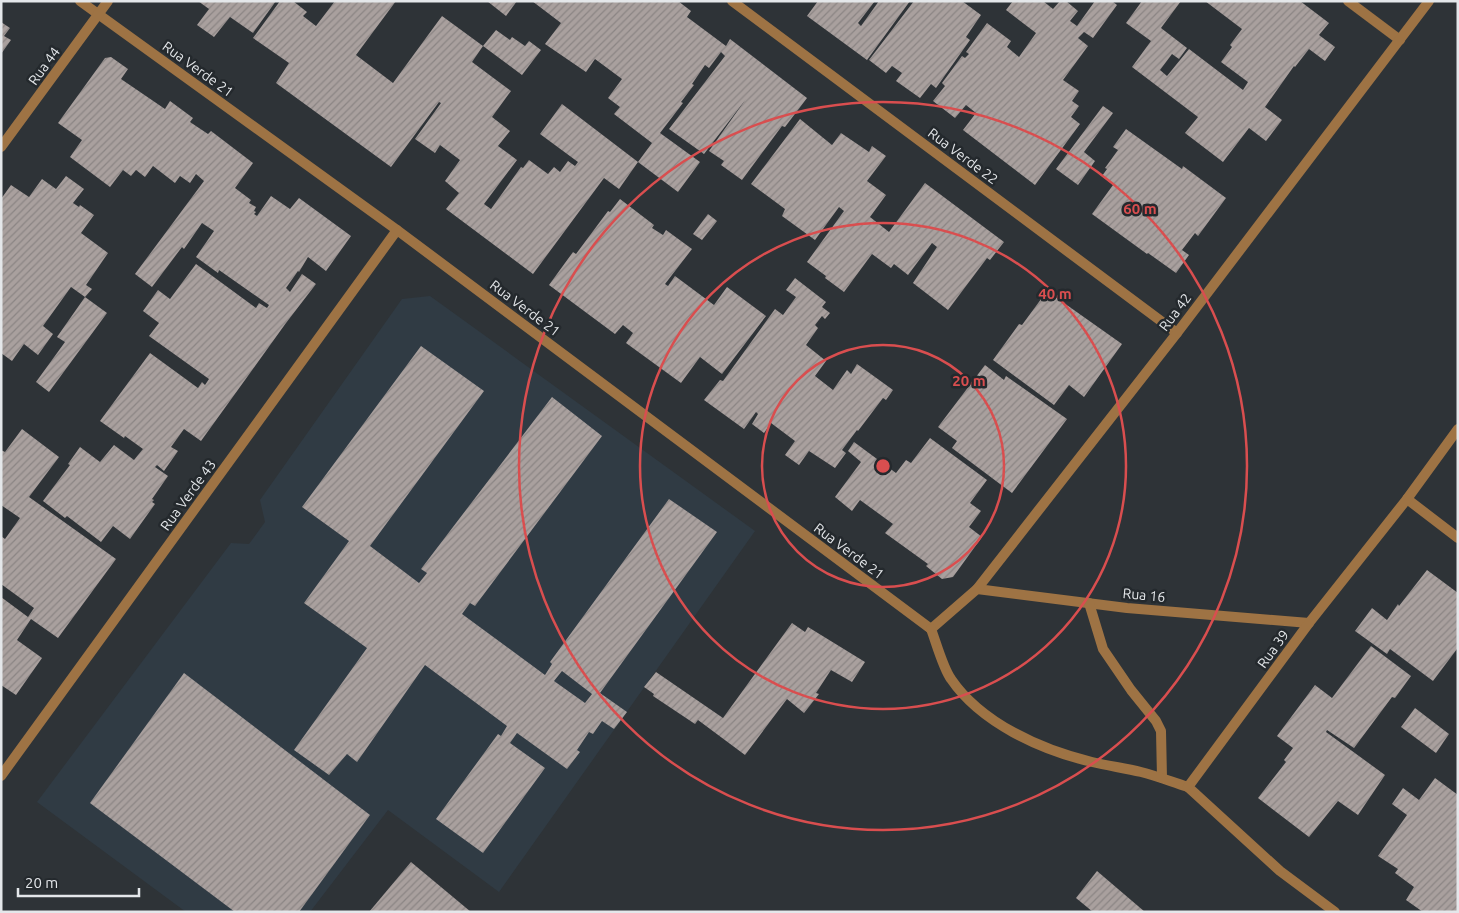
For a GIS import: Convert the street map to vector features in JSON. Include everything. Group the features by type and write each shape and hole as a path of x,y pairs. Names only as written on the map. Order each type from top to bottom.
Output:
{"street":[{"name":"Rua Verde 21","path":"80,1 397,230 931,629"},
{"name":"Rua 44","path":"1,147 108,1"},
{"name":"Rua Verde 22","path":"732,1 1177,333"},
{"path":"1348,1 1400,40"},
{"name":"Rua 42","path":"931,629 977,589 1177,333 1429,1"},
{"name":"Rua Verde 43","path":"1,776 397,230"},
{"name":"Rua 39","path":"1188,787 1309,623 1407,499 1458,429"},
{"path":"1407,499 1458,538"},
{"name":"Rua 16","path":"977,589 1127,608 1309,623"},
{"path":"1090,603 1104,649 1131,690 1156,721 1161,731 1162,778"},
{"path":"931,629 949,677 971,703 1005,727 1029,741 1049,749 1091,762 1162,778 1188,787 1280,871 1335,912"}],"shaded area":[{"path":"430,296 755,531 499,892 388,810 310,912 186,912 37,802 231,543 249,544 265,522 260,500 402,299"}],"building":[{"path":"198,1 276,1 253,33 230,17 214,37 197,25 209,9"},
{"path":"280,1 293,1 307,12 303,16 316,26 335,1 396,1 356,55 393,83 442,16 483,46 472,62 511,91 492,117 510,131 498,146 517,160 484,204 491,209 521,167 523,168 529,160 548,174 554,167 560,172 568,161 575,166 578,162 540,134 562,104 638,162 619,189 604,178 533,274 446,209 459,193 445,181 460,160 440,145 435,153 415,139 441,103 439,102 391,167 276,83 289,63 253,38"},
{"path":"487,1 517,1 506,16"},
{"path":"532,1 678,1 691,11 687,17 726,46 730,39 807,98 785,127 782,126 742,180 721,165 724,161 709,151 746,99 704,154 669,129 725,56 721,52 709,68 705,65 692,84 694,85 681,102 683,103 660,133 700,162 678,192 638,162 652,143 614,114 620,107 608,98 622,79 595,59 586,72 545,44 561,23"},
{"path":"818,1 875,1 858,23 861,26 879,1 910,1 867,60 807,16"},
{"path":"914,1 962,1 981,15 966,37 970,40 936,88 931,84 920,98 896,81 902,73 892,66 886,73 869,60"},
{"path":"1013,1 1043,1 1053,9 1060,1 1066,1 1078,11 1070,21 1077,26 1095,1 1112,1 1117,5 1093,38 1084,32 1078,38 1088,46 1063,80 1079,91 1072,101 1079,106 1071,117 1080,124 1035,185 963,130 976,113 966,105 955,118 933,101 945,86 942,83 962,56 965,58 969,54 966,52 987,23 1011,41 1007,47 1019,57 1036,33 1006,10"},
{"path":"1142,1 1181,1 1161,28 1187,48 1179,59 1172,54 1160,70 1167,76 1189,49 1243,90 1248,82 1221,62 1232,47 1230,45 1242,29 1205,1 1300,1 1329,23 1319,35 1335,47 1325,61 1309,49 1294,66 1265,107 1282,120 1266,141 1249,128 1223,162 1185,133 1198,117 1132,67 1151,41 1126,23"},
{"path":"1,22 10,28 4,36 11,40 1,54"},
{"path":"496,30 510,40 512,37 525,46 529,41 541,50 522,75 483,46"},
{"path":"111,57 128,69 121,79 165,109 170,101 193,118 190,122 208,134 211,131 253,163 235,188 251,200 249,203 256,207 254,214 257,216 271,196 290,209 299,198 351,236 326,271 308,257 286,288 290,292 302,274 316,284 201,441 184,429 171,447 178,451 164,471 157,465 155,467 168,476 152,499 154,500 152,502 155,504 130,539 113,526 101,542 67,516 65,518 43,501 70,465 68,464 80,447 100,462 114,445 134,460 143,449 100,421 150,353 198,388 202,382 205,385 209,379 149,336 159,323 143,311 158,290 170,299 196,264 256,308 259,303 267,308 269,305 219,270 218,273 196,257 214,231 202,223 184,249 182,247 152,287 135,274 204,181 196,174 190,183 180,176 175,183 153,166 145,177 136,170 131,176 123,170 110,187 70,157 82,140 58,123 105,58"},
{"path":"1103,106 1113,113 1084,152 1095,161 1078,185 1056,169"},
{"path":"800,119 832,145 841,133 869,152 872,146 886,156 867,181 886,195 870,217 889,232 925,183 1004,242 990,260 987,258 948,310 913,283 937,247 932,243 908,275 894,264 891,268 872,254 844,292 807,262 844,211 839,207 815,240 782,216 785,209 751,184"},
{"path":"1126,129 1182,169 1183,166 1226,198 1198,236 1195,233 1182,250 1189,255 1176,273 1092,214 1113,185 1102,176 1107,169 1105,168 1118,150 1113,147"},
{"path":"66,176 84,189 73,203 79,207 80,205 94,215 81,233 108,253 86,285 92,289 85,297 71,287 43,326 53,334 38,355 24,344 12,361 1,353 1,199 11,185 29,197 42,179 56,189"},
{"path":"620,199 654,225 652,228 663,235 666,230 692,249 665,284 668,286 675,276 714,305 727,287 766,316 722,374 700,357 681,383 626,343 633,333 623,325 615,334 549,285 573,252 576,254 608,211 610,212"},
{"path":"708,214 717,221 702,240 693,234"},
{"path":"795,278 826,302 822,307 830,313 825,319 822,316 815,325 818,328 806,345 826,361 815,376 833,390 847,370 851,374 857,364 893,390 886,400 883,398 842,450 846,453 835,468 809,451 799,465 785,455 795,441 771,423 764,433 752,424 758,414 756,412 744,429 704,400 720,380 723,381 775,309 783,315 796,297 786,290"},
{"path":"1047,291 1122,344 1084,397 1069,385 1054,405 993,360 1019,324 1022,325"},
{"path":"85,297 107,313 49,392 36,382 65,342 57,337"},
{"path":"421,346 484,391 370,546 419,583 427,573 421,569 552,397 602,436 475,606 470,603 462,614 545,675 552,664 550,662 669,499 717,532 600,693 627,712 614,729 602,721 593,734 589,732 577,750 580,752 567,769 517,733 510,743 545,768 483,853 436,819 498,734 501,736 507,726 425,665 357,762 347,754 329,775 294,750 367,648 304,603 349,541 302,507","holes":["562,671 592,694 585,703 554,681"]},
{"path":"985,365 1004,380 1006,376 1067,419 1012,493 952,448 957,441 938,427"},
{"path":"22,429 59,457 29,497 116,559 58,638 31,619 17,640 42,658 16,695 1,685 1,597 28,617 34,608 1,584 1,536 5,539 20,518 1,505 1,450 5,452"},
{"path":"930,438 987,480 970,503 981,511 969,527 982,537 953,577 942,579 926,566 928,564 885,533 893,524 860,500 852,511 835,497 861,462 848,451 854,442 896,473 906,460 911,463"},
{"path":"1427,570 1458,593 1458,650 1433,681 1390,649 1387,654 1355,631 1372,608 1387,620"},
{"path":"792,623 805,632 808,627 865,662 852,682 831,670 816,693 819,694 804,713 787,699 745,755 698,720 695,724 653,696 654,694 644,687 656,672 723,718"},
{"path":"1371,646 1411,676 1395,698 1392,697 1354,748 1327,730 1326,732 1385,775 1358,815 1338,801 1309,837 1258,798 1286,762 1284,760 1293,748 1277,736 1315,685 1332,698"},
{"path":"184,673 370,815 299,912 235,912 90,803"},
{"path":"1415,708 1449,734 1436,753 1401,727"},
{"path":"1435,778 1458,795 1458,912 1423,912 1406,900 1414,887 1395,873 1398,869 1378,856 1407,815 1392,804 1403,788 1419,800"},
{"path":"411,862 471,912 369,912"},
{"path":"1097,871 1145,912 1093,912 1076,898"}]}
